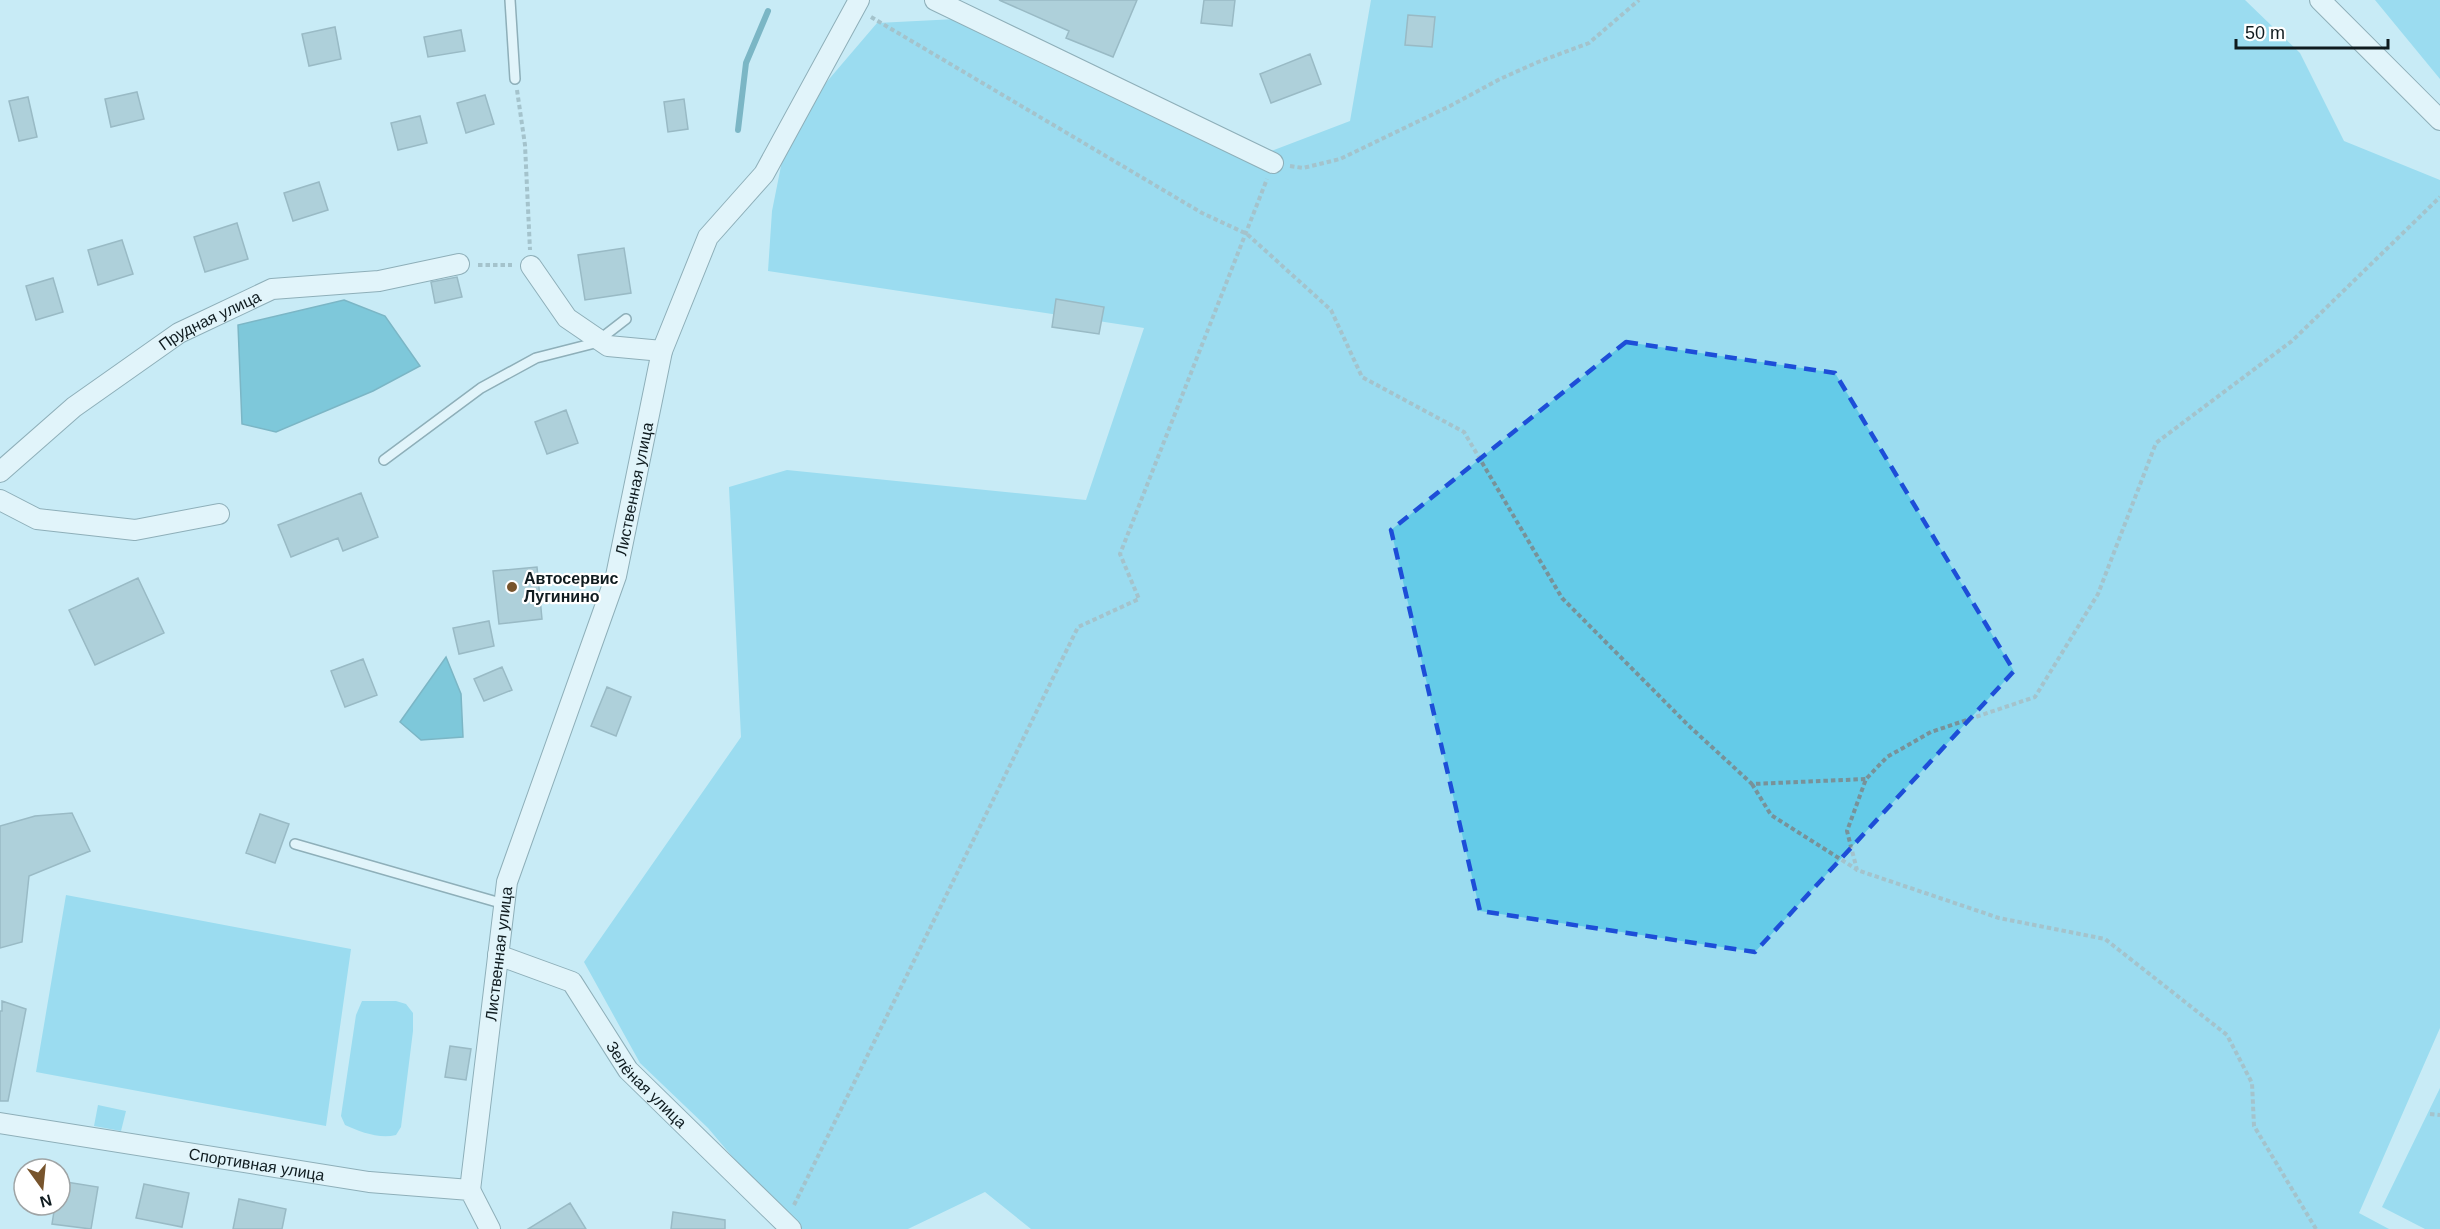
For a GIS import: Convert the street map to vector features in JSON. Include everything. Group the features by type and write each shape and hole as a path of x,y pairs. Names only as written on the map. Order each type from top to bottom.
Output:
{"street":[{"path":"935,0 1273,163"},
{"path":"2320,0 2440,120"},
{"name":"Лиственная улица","path":"470,1190 498,955 505,927 504,904 507,882 616,576 662,351 708,237 764,174 857,4"},
{"name":"Прудная улица","path":"0,472 74,407 179,333 272,289 379,281 459,264"},
{"path":"531,266 567,318 608,346 662,351"},
{"path":"0,500 38,519 135,530 219,514"},
{"name":"Зелёная улица","path":"498,955 572,982 628,1070 788,1226"},
{"name":"Спортивная улица","path":"0,1123 369,1182 470,1190"},
{"path":"470,1190 490,1229"}],"lane":[{"path":"510,0 515,79"},
{"path":"384,460 481,388 536,358 599,340 626,319"},
{"path":"295,844 504,904"}],"path":[{"path":"788,1226 1078,627 1139,598 1120,554 1273,163 1303,168 1340,159 1500,79 1589,43 1639,0"},
{"path":"857,4 1202,213 1247,234 1331,310 1362,377 1464,432 1562,598 1688,725 1752,784 1772,815 1857,870 1999,918 2105,939 2227,1035 2252,1083 2254,1126 2316,1229"},
{"path":"459,264 531,266 525,145 515,79"},
{"path":"1857,870 1847,831 1866,779 1887,757 1931,732 2035,697 2098,594 2156,442 2292,341 2440,197"},
{"path":"1752,784 1866,779"},
{"path":"2430,1114 2440,1115"}],"highlighted area":[{"path":"1626,342 1835,373 2014,671 1755,952 1480,911 1391,530"}],"shaded area":[{"path":"1371,0 2245,0 2300,53 2344,141 2440,180 2440,1028 2359,1213 2389,1229 1031,1229 985,1192 908,1229 790,1229 769,1200 708,1128 640,1063 584,962 741,737 729,487 787,470 1086,500 1144,328 768,271 772,211 789,126 877,23 956,19 1248,160 1350,121"},
{"path":"2375,0 2440,0 2440,79"},
{"path":"344,300 385,316 420,366 373,391 276,432 242,424 238,325"},
{"path":"446,657 461,694 463,737 421,740 400,722"},
{"path":"66,895 351,949 326,1126 36,1072"},
{"path":"362,1001 396,1001 406,1004 413,1013 413,1031 401,1127 396,1135 383,1136 363,1132 345,1125 341,1116 356,1015"},
{"path":"2440,1088 2440,1229 2425,1229 2382,1207"},
{"path":"98,1105 126,1111 121,1131 94,1126"}],"building":[{"path":"999,0 1137,0 1113,57 1066,38 1069,31"},
{"path":"1204,0 1235,0 1232,26 1201,23"},
{"path":"1408,15 1435,17 1432,47 1405,45"},
{"path":"335,27 341,59 309,66 302,34"},
{"path":"461,30 465,51 428,57 424,37"},
{"path":"1310,54 1321,84 1271,103 1260,74"},
{"path":"137,92 144,119 111,127 105,99"},
{"path":"485,95 494,124 466,133 457,103"},
{"path":"28,97 37,137 19,141 9,101"},
{"path":"684,99 688,129 668,132 664,102"},
{"path":"420,116 427,143 398,150 391,123"},
{"path":"319,182 328,210 293,221 284,193"},
{"path":"237,223 248,259 205,272 194,237"},
{"path":"122,240 133,274 98,285 88,250"},
{"path":"624,248 631,293 585,300 578,255"},
{"path":"457,277 462,297 435,303 431,282"},
{"path":"53,278 63,312 36,320 26,286"},
{"path":"1056,299 1104,307 1099,334 1052,327"},
{"path":"566,410 578,443 547,454 535,422"},
{"path":"361,493 378,537 343,551 338,538 291,557 278,525"},
{"path":"537,567 542,619 499,624 493,571"},
{"path":"138,578 164,633 95,665 69,610"},
{"path":"489,621 494,646 459,654 453,628"},
{"path":"363,659 377,695 345,707 331,671"},
{"path":"502,667 512,690 484,701 474,679"},
{"path":"607,687 631,697 616,736 591,726"},
{"path":"72,813 90,851 29,876 22,942 0,948 0,826 35,816"},
{"path":"260,814 289,824 275,863 246,853"},
{"path":"2,1001 26,1009 8,1101 0,1101"},
{"path":"450,1046 471,1049 466,1080 445,1077"},
{"path":"72,1183 98,1187 91,1229 52,1224 53,1217 72,1217"},
{"path":"144,1184 189,1193 182,1227 136,1218"},
{"path":"239,1199 286,1209 282,1229 233,1229"},
{"path":"570,1203 586,1229 528,1229"},
{"path":"673,1212 725,1220 725,1229 671,1229"}],"waterway":[{"path":"738,130 746,63 768,11"}],"place":[{"name":"Автосервис Лугинино","path":"512,587"}]}
